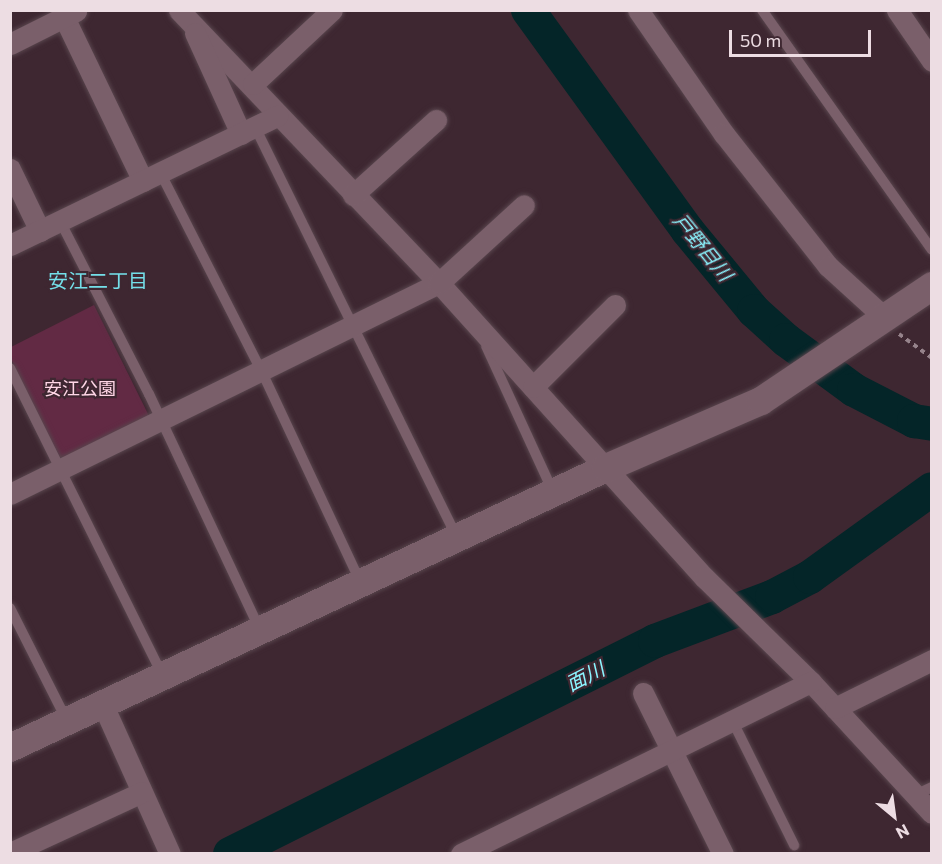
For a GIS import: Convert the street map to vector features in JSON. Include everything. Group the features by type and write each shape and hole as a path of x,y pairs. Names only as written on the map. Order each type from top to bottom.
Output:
{"street":[{"path":"253,84 332,10"},
{"path":"638,10 724,134 828,266 886,319"},
{"path":"897,10 932,61"},
{"path":"10,44 71,14 152,177"},
{"path":"185,16 253,84 277,116 439,283 705,578 835,708 923,791 932,813"},
{"path":"185,16 248,130"},
{"path":"10,245 277,116"},
{"path":"353,195 436,120"},
{"path":"10,169 40,231"},
{"path":"10,494 163,422 439,283 524,205"},
{"path":"10,748 606,468 760,401 886,319 932,286"},
{"path":"533,387 615,305"},
{"path":"835,708 932,660"},
{"path":"460,854 811,682"},
{"path":"643,693 723,854"},
{"path":"103,705 170,854"},
{"path":"10,854 142,792"}],"lane":[{"path":"762,10 932,250"},
{"path":"248,130 356,325 458,538"},
{"path":"152,177 262,372 361,583"},
{"path":"60,221 163,422 260,631"},
{"path":"477,326 554,493"},
{"path":"10,368 163,677"},
{"path":"10,608 67,722"},
{"path":"732,720 794,845"}],"path":[{"path":"886,319 903,340 932,358"}],"green space":[{"name":"安江公園","path":"94,305 149,416 61,460 11,359 11,347"}],"waterway":[{"name":"戸野目川","path":"528,10 688,231 754,311 786,340 854,390 914,421 932,424"},
{"name":"面川","path":"230,854 655,641 772,597 810,577 932,489"}],"district":[{"name":"安江二丁目","path":"98,280"}]}
